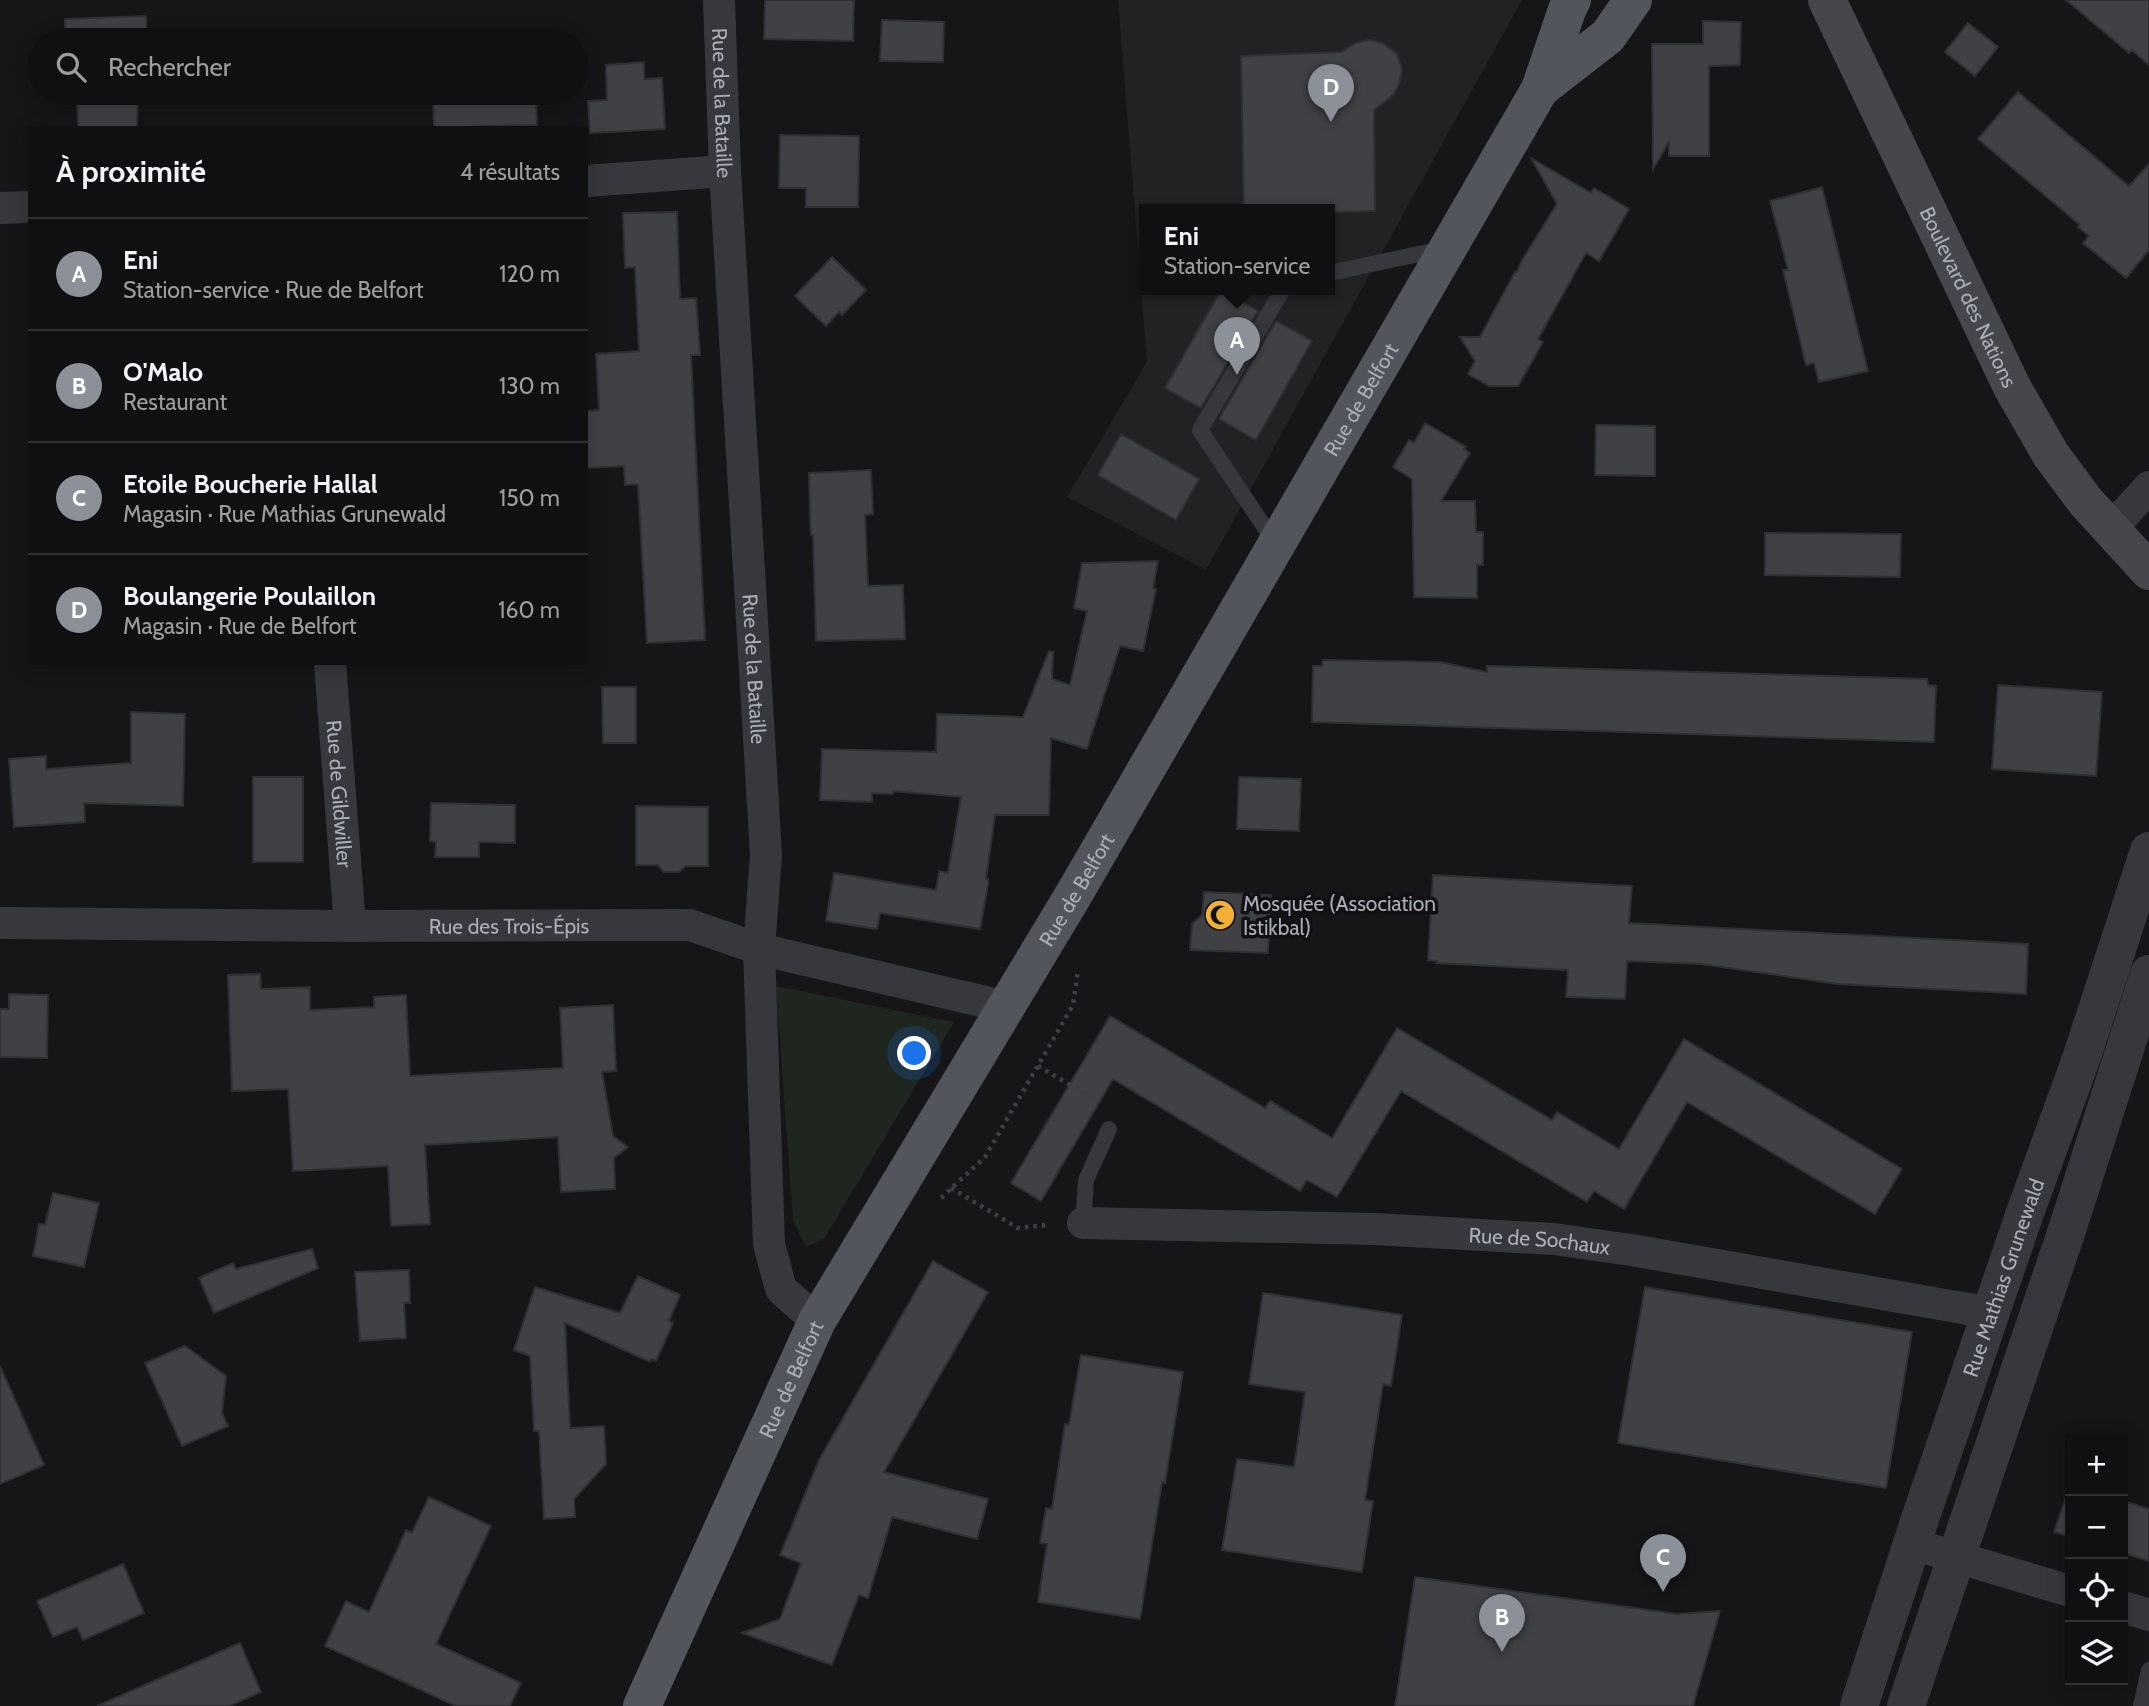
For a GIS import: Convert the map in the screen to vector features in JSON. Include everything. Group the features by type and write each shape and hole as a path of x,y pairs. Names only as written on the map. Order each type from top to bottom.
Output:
{"main road":[{"name":"Rue de Belfort","path":"642,1706 817,1321 1007,1007 1540,89 1572,0"},
{"name":"Rue de Belfort","path":"1540,89 1608,36 1633,0"},
{"name":"Boulevard des Nations","path":"1827,0 2012,387 2052,454 2086,502 2149,571"}],"street":[{"name":"Rue de la Bataille","path":"719,0 725,171 766,855 759,950 769,1244 780,1289 817,1321"},
{"path":"588,181 725,171"},
{"path":"0,208 28,207"},
{"path":"2110,530 2149,487"},
{"name":"Rue de Gildwiller","path":"330,665 351,926"},
{"name":"Rue Mathias Grunewald","path":"1859,1706 1991,1313 2081,1059 2149,852"},
{"name":"Rue des Trois-Épis","path":"0,923 690,925 759,950 1007,1007"},
{"path":"1906,1706 2068,1227 2149,974"},
{"name":"Rue de Sochaux","path":"1083,1223 1375,1229 1554,1239 1644,1252 1991,1313"},
{"path":"1912,1544 2065,1589"},
{"path":"2128,1609 2149,1615"}],"lane":[{"path":"1335,272 1447,248"},
{"path":"1276,544 1200,430 1279,295"},
{"path":"1083,1223 1086,1180 1109,1129"},
{"path":"2141,1706 2149,1670"}],"path":[{"path":"934,1204 985,1157 1073,1005 1078,966"},
{"path":"1038,1066 1110,1109 1109,1129"},
{"path":"951,1188 1018,1228 1083,1223"}],"shaded area":[{"path":"1118,0 1522,0 1206,570 1067,497 1147,362 1142,295 1335,295 1335,204 1139,204 1139,262"},
{"path":"776,986 954,1022 824,1239 806,1247 793,1220"}],"building":[{"path":"765,0 854,0 853,41 764,39"},
{"path":"2066,0 2149,0 2149,65 2132,50 2129,53"},
{"path":"146,16 146,28 65,28 65,19"},
{"path":"882,20 944,22 943,62 880,61"},
{"path":"1703,21 1741,22 1740,65 1709,66 1709,156 1669,156 1669,142 1653,169 1652,44 1703,44"},
{"path":"1968,23 1998,47 1975,76 1945,52"},
{"path":"1369,40 1382,43 1397,54 1402,68 1400,82 1393,95 1374,110 1375,211 1335,212 1335,204 1244,204 1241,56 1341,52 1356,43"},
{"path":"644,62 644,79 662,78 665,129 590,133 588,101 607,100 606,65"},
{"path":"2018,92 2129,186 2149,164 2149,250 2126,278 2083,243 2089,236 2078,227 2080,225 1978,139"},
{"path":"77,105 138,105 137,126 78,126"},
{"path":"433,105 536,105 537,125 434,126"},
{"path":"780,135 859,136 858,207 806,207 806,188 779,188"},
{"path":"1531,158 1591,193 1594,188 1629,209 1599,261 1586,253 1538,339 1543,342 1518,386 1489,386 1468,374 1475,361 1460,337 1480,337 1515,272 1557,204"},
{"path":"1822,187 1868,371 1819,382 1814,363 1806,365 1783,270 1788,270 1770,201"},
{"path":"677,212 680,299 696,298 700,355 691,355 705,640 647,643 638,484 625,485 624,466 588,468 588,411 599,410 596,354 639,351 635,267 625,268 623,213"},
{"path":"832,257 866,290 842,315 839,312 826,326 795,296"},
{"path":"1218,295 1230,295 1258,311 1201,408 1165,388"},
{"path":"1276,321 1312,341 1256,440 1219,419"},
{"path":"1425,423 1466,447 1464,449 1470,453 1441,501 1475,501 1476,532 1483,532 1483,565 1477,565 1477,598 1414,597 1412,479 1393,467 1409,440 1414,443"},
{"path":"1596,425 1655,426 1655,476 1595,475"},
{"path":"1121,434 1199,479 1176,520 1098,475"},
{"path":"871,470 873,514 865,515 868,586 903,585 905,639 816,641 809,473"},
{"path":"1765,533 1901,534 1900,577 1765,575"},
{"path":"1158,561 1153,588 1156,589 1143,651 1120,646 1087,749 1051,738 1049,815 995,815 986,879 988,885 980,929 880,913 877,929 826,921 834,873 936,890 939,871 948,873 961,797 893,791 893,794 872,793 872,802 820,800 822,749 936,752 937,714 1023,717 1049,651 1053,652 1052,679 1070,685 1087,611 1074,608 1082,563"},
{"path":"1323,660 1440,662 1487,672 1487,666 1927,679 1928,685 1936,686 1934,742 1312,722 1313,666 1322,666"},
{"path":"1998,685 2102,692 2096,776 1992,769"},
{"path":"602,687 636,687 636,743 603,743"},
{"path":"131,712 185,714 183,806 84,803 85,822 14,827 9,759 46,756 46,769 131,763"},
{"path":"253,777 303,777 303,862 253,862"},
{"path":"1239,777 1301,779 1299,831 1237,829"},
{"path":"431,803 515,805 515,843 479,842 479,857 435,857 436,842 430,841"},
{"path":"636,806 708,807 708,866 686,866 679,872 664,872 658,865 636,865"},
{"path":"1433,875 1632,886 1629,923 2028,944 2026,994 1838,984 1701,964 1627,961 1625,999 1566,997 1568,970 1436,963 1437,961 1428,960"},
{"path":"1204,892 1271,895 1268,953 1190,950 1192,924 1202,915"},
{"path":"260,974 261,989 310,987 310,1010 374,1007 374,997 406,995 410,1076 563,1068 560,1008 613,1005 616,1071 602,1072 613,1136 628,1147 614,1158 615,1189 561,1192 558,1137 425,1145 430,1224 391,1226 388,1166 293,1171 288,1089 232,1091 228,975"},
{"path":"9,994 48,995 47,1058 0,1057 0,1009 9,1009"},
{"path":"1110,1016 1265,1108 1270,1101 1332,1138 1397,1028 1552,1120 1557,1112 1619,1149 1684,1039 1902,1169 1875,1214 1687,1102 1624,1209 1594,1191 1587,1202 1401,1091 1337,1197 1307,1180 1300,1191 1113,1079 1041,1201 1011,1183"},
{"path":"53,1193 99,1203 84,1267 33,1256 39,1224 45,1225"},
{"path":"312,1249 318,1268 214,1313 199,1278 233,1263 236,1269"},
{"path":"933,1261 988,1292 884,1472 988,1499 977,1539 892,1517 868,1598 859,1595 832,1665 742,1633 780,1619 801,1563 780,1555 819,1460"},
{"path":"409,1270 410,1303 404,1303 406,1338 360,1341 355,1272"},
{"path":"638,1276 680,1295 669,1321 673,1323 656,1361 651,1359 650,1362 565,1323 570,1428 604,1426 606,1464 574,1499 575,1517 544,1519 539,1431 534,1431 530,1356 514,1350 535,1287 620,1313"},
{"path":"1645,1287 1912,1332 1886,1488 1618,1443"},
{"path":"1263,1293 1402,1315 1391,1386 1383,1384 1365,1500 1373,1501 1362,1572 1222,1550 1237,1459 1294,1467 1305,1392 1249,1384"},
{"path":"185,1346 226,1376 222,1413 228,1426 182,1446 145,1363"},
{"path":"1081,1355 1183,1372 1140,1619 1038,1602 1047,1544 1040,1543 1046,1508 1052,1509 1065,1424 1069,1425"},
{"path":"0,1366 44,1465 0,1484"},
{"path":"429,1497 491,1526 436,1644 521,1683 510,1706 456,1706 325,1646 346,1601 369,1612 406,1530 412,1533"},
{"path":"2065,1500 2065,1535 2054,1532"},
{"path":"2128,1503 2149,1509 2149,1561 2128,1555"},
{"path":"123,1564 144,1613 83,1640 77,1627 53,1637 37,1601"},
{"path":"1415,1577 1677,1614 1720,1611 1693,1706 1395,1706"},
{"path":"240,1643 261,1692 229,1706 97,1706"}],"place":[{"name":"Boulangerie Poulaillon","path":"1331,122"},
{"name":"Eni","path":"1237,375"},
{"name":"Mosquée (Association Istikbal)","path":"1220,915"},
{"name":"Etoile Boucherie Hallal","path":"1663,1592"},
{"name":"O'Malo","path":"1502,1652"}]}
